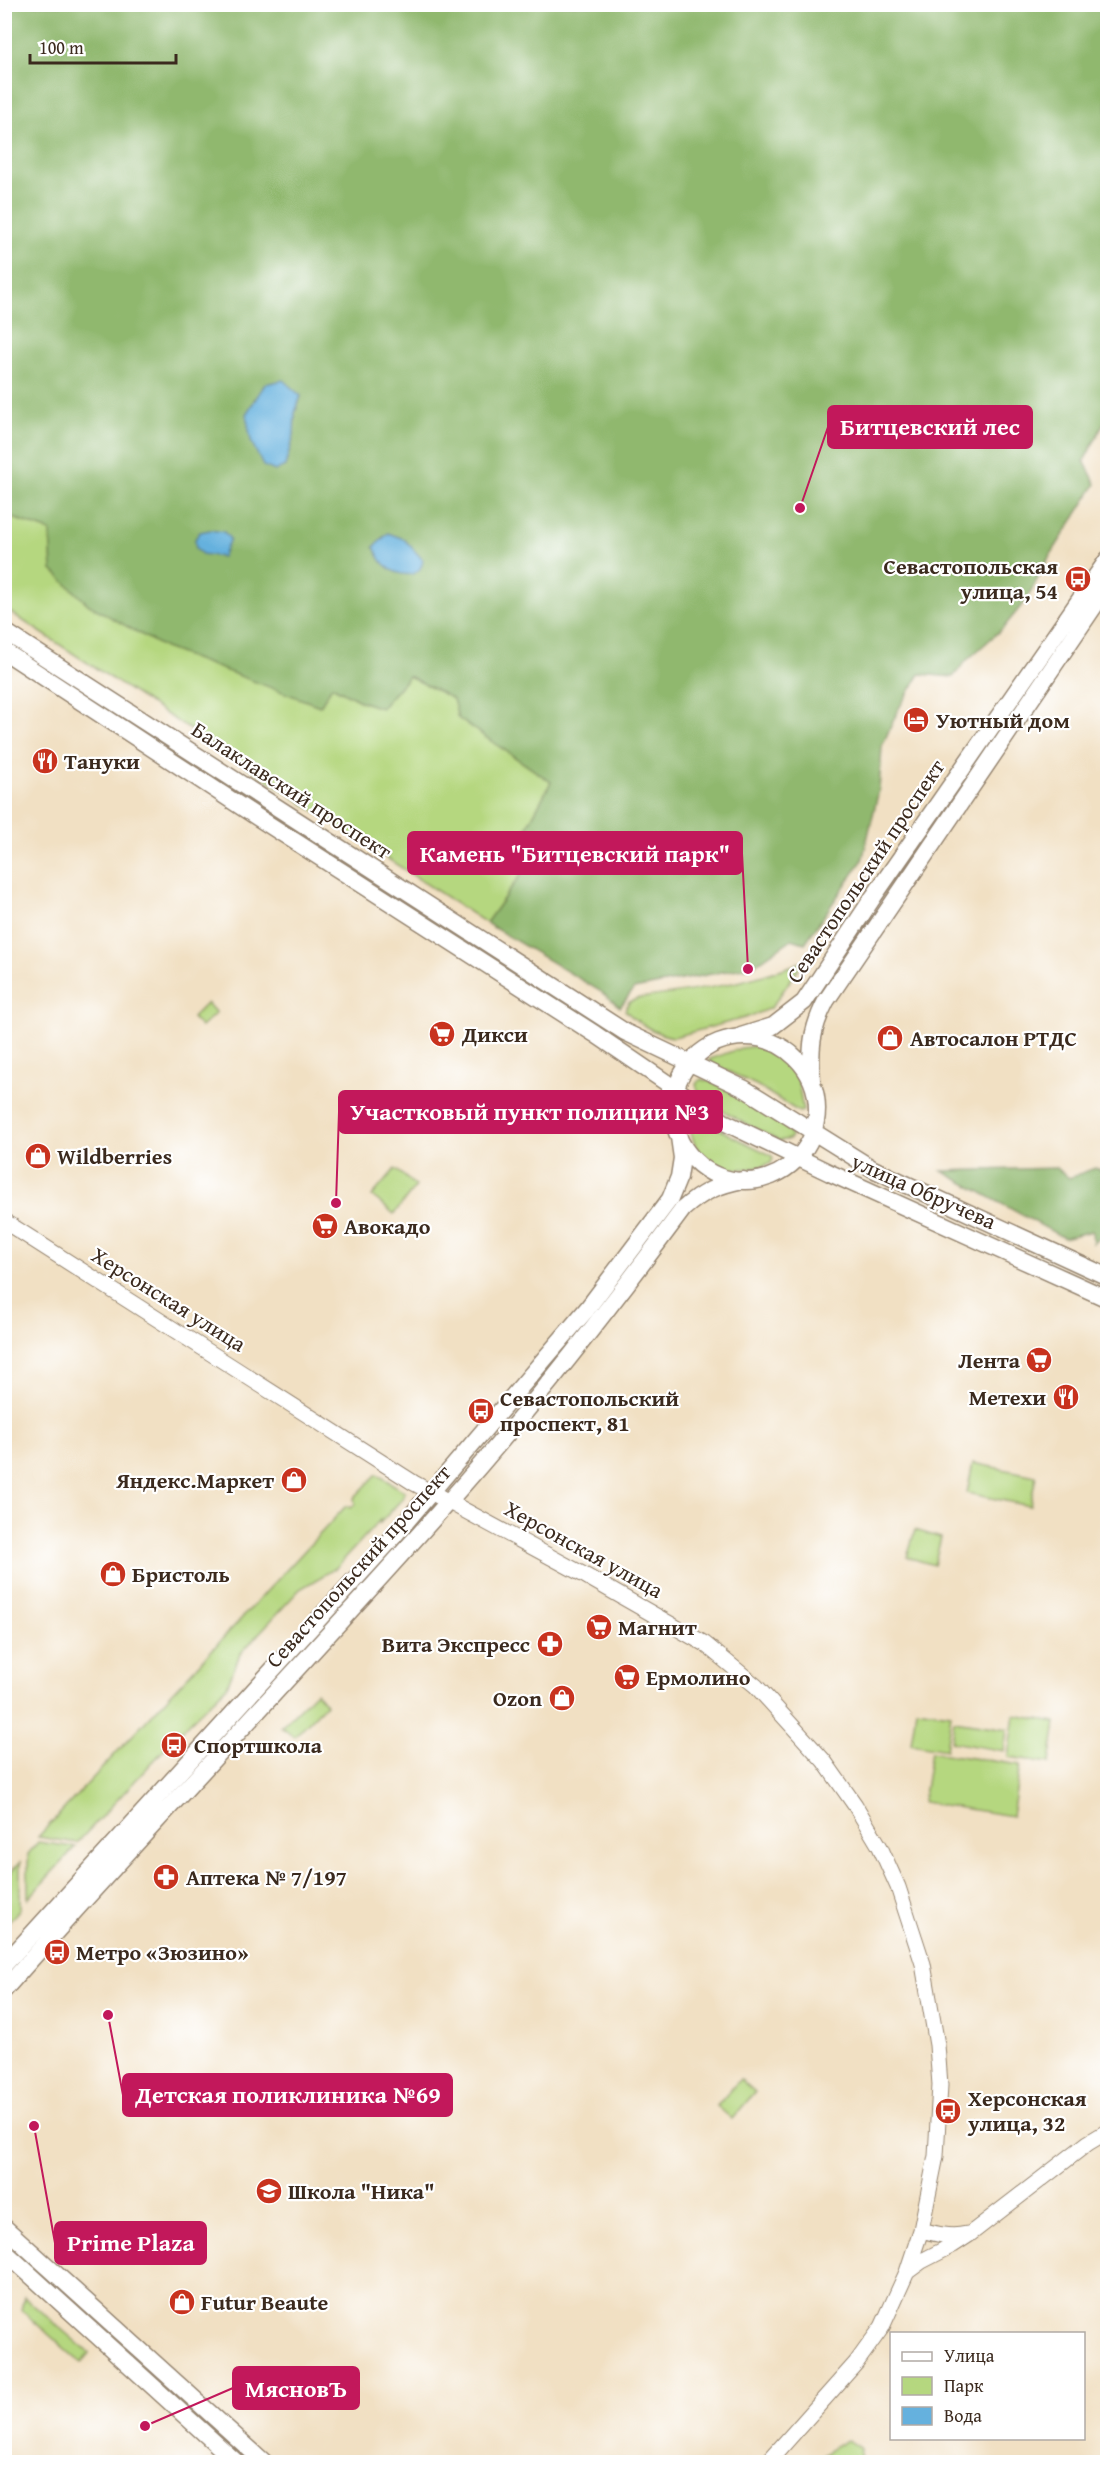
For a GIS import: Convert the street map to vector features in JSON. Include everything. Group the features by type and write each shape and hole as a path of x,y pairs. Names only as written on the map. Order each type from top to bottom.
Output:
{"main road":[{"name":"Севастопольский проспект","path":"687,1063 710,1046 772,1026 804,1002 874,896 1107,559"},
{"name":"Севастопольский проспект","path":"813,1131 815,1106 811,1040 826,1001 1107,586"},
{"name":"Балаклавский проспект","path":"4,631 625,1032 745,1089"},
{"name":"Балаклавский проспект","path":"4,651 595,1034 724,1122"},
{"path":"741,1036 766,1039 790,1051 807,1069 812,1080"},
{"path":"676,1091 687,1063"},
{"name":"улица Обручева","path":"745,1089 813,1131 840,1151 905,1185 1107,1277"},
{"name":"Севастопольский проспект","path":"4,1965 432,1491 587,1309 670,1199 679,1178 682,1158 676,1121 676,1091"},
{"name":"улица Обручева","path":"724,1122 1107,1299"},
{"path":"798,1158 813,1131"},
{"path":"679,1137 689,1155 700,1167 727,1179 743,1180"},
{"name":"Севастопольский проспект","path":"4,1990 449,1501 613,1302 683,1209 697,1196 712,1187 769,1177 791,1165 798,1158"},
{"path":"4,2227 264,2463"},
{"path":"4,2251 236,2463"}],"street":[{"name":"Херсонская улица","path":"4,1221 250,1376 385,1465 626,1598 721,1655 756,1686 797,1730 853,1801 880,1847 898,1887 923,1964 931,2008 940,2085 939,2121 931,2186 908,2272 882,2327 856,2363 768,2463"},
{"path":"908,2272 922,2261 953,2246 970,2234 1088,2143 1107,2131"},
{"path":"921,2230 958,2237 970,2234"}],"green space":[{"path":"4,5 1107,5 1107,417 1084,461 1096,484 1048,559 1027,599 1004,627 966,661 953,677 920,674 899,708 882,746 879,790 862,861 805,943 792,939 753,966 634,989 620,1007 600,991 486,923 522,873 518,844 551,782 458,718 453,699 409,676 381,708 360,701 332,686 320,706 165,648 89,605 52,570 50,531 5,515","holes":["301,396 295,413 294,435 285,466 254,399","383,537 404,539 419,557 374,548"]},
{"path":"4,515 50,531 52,570 89,605 332,686 360,701 381,708 409,676 454,699 458,718 551,782 518,844 522,873 486,923 5,609"},
{"path":"804,961 771,1008 748,1017 674,1037 647,1027 625,1010 629,1002 639,998 723,985"},
{"path":"207,1003 216,1013 201,1027 192,1018"},
{"path":"756,1046 780,1053 796,1069 803,1111 799,1112 758,1086 709,1062 710,1059 741,1048"},
{"path":"701,1079 737,1093 764,1109 784,1126 791,1135 790,1139 779,1141 716,1107 699,1091 696,1084"},
{"path":"689,1110 728,1134 771,1155 773,1158 771,1163 742,1169 721,1166 704,1157 697,1149 690,1131 687,1112"},
{"path":"1057,1168 1069,1178 1095,1168 1107,1172 1107,1232 1093,1243 1092,1231 1064,1238 942,1171"},
{"path":"395,1169 416,1186 394,1214 372,1196"},
{"path":"973,1463 1036,1476 1030,1506 967,1493"},
{"path":"377,1474 405,1492 402,1499 380,1523 380,1520 336,1568 300,1589 240,1654 227,1686 189,1723 77,1843 38,1837 346,1506 351,1508 355,1504 354,1498"},
{"path":"915,1530 941,1538 934,1565 907,1557"},
{"path":"316,1692 326,1704 294,1737 281,1727"},
{"path":"916,1709 951,1714 946,1750 911,1744"},
{"path":"1014,1715 1056,1722 1050,1763 1008,1757"},
{"path":"954,1721 1007,1729 1004,1751 951,1742"},
{"path":"931,1752 1020,1765 1012,1816 923,1802"},
{"path":"38,1842 75,1847 28,1899 28,1854"},
{"path":"20,1862 20,1909 5,1926 5,1879"},
{"path":"740,2079 755,2092 732,2119 717,2106"},
{"path":"24,2297 89,2353 81,2363 21,2310"},
{"path":"848,2440 860,2448 859,2462 816,2462 837,2444"}],"water":[{"path":"283,380 301,396 295,413 294,435 285,466 275,471 263,466 251,441 246,414 265,384"},
{"path":"210,530 224,532 230,539 222,557 202,554 196,549 195,539 200,532"},
{"path":"388,533 404,539 423,560 421,567 413,574 396,572 383,563 374,547"}],"place":[{"name":"Битцевский лес","path":"800,508"},
{"name":"Севастопольская улица, 54","path":"1078,579"},
{"name":"Уютный дом","path":"916,720"},
{"name":"Тануки","path":"45,761"},
{"name":"Камень \"Битцевский парк\"","path":"748,969"},
{"name":"Дикси","path":"442,1034"},
{"name":"Автосалон РТДС","path":"890,1038"},
{"name":"Wildberries","path":"38,1156"},
{"name":"Участковый пункт полиции №3","path":"336,1203"},
{"name":"Авокадо","path":"325,1226"},
{"name":"Лента","path":"1039,1360"},
{"name":"Метехи","path":"1066,1397"},
{"name":"Севастопольский проспект, 81","path":"481,1411"},
{"name":"Яндекс.Маркет","path":"294,1480"},
{"name":"Бристоль","path":"113,1574"},
{"name":"Магнит","path":"599,1627"},
{"name":"Вита Экспресс","path":"550,1644"},
{"name":"Ермолино","path":"627,1677"},
{"name":"Ozon","path":"562,1698"},
{"name":"Спортшкола","path":"174,1745"},
{"name":"Аптека № 7/197","path":"166,1877"},
{"name":"Метро «Зюзино»","path":"57,1952"},
{"name":"Детская поликлиника №69","path":"108,2015"},
{"name":"Херсонская улица, 32","path":"948,2111"},
{"name":"Prime Plaza","path":"34,2126"},
{"name":"Школа \"Ника\"","path":"269,2191"},
{"name":"Futur Beaute","path":"182,2302"},
{"name":"МясновЪ","path":"145,2426"}]}
